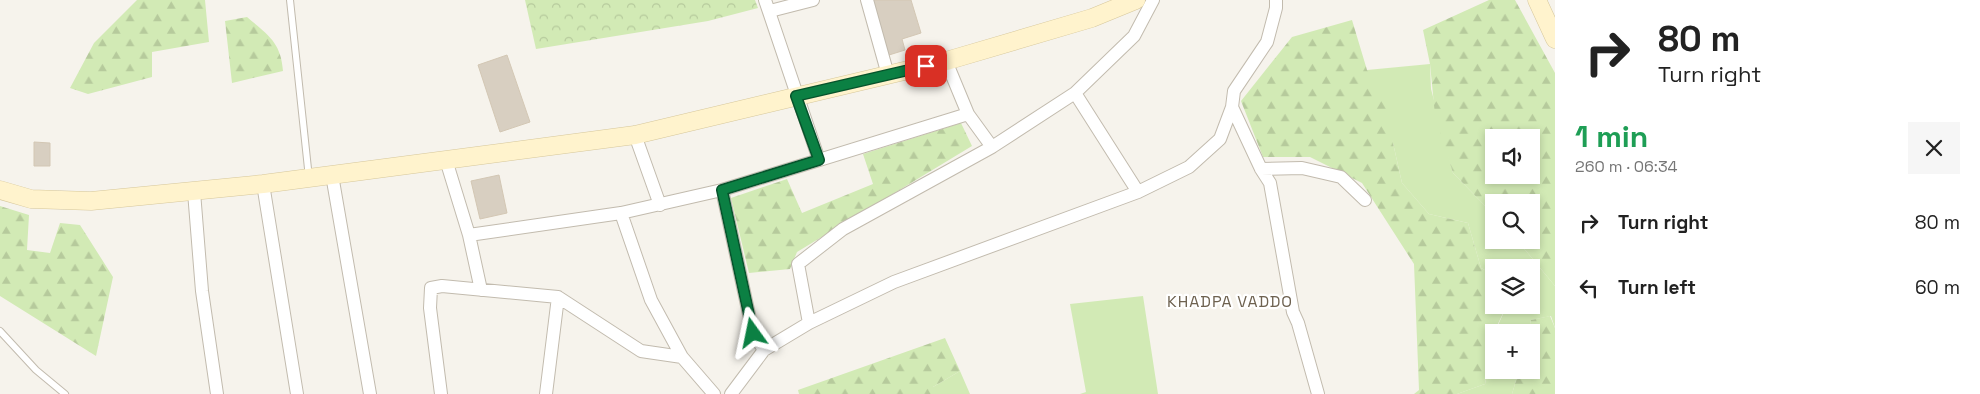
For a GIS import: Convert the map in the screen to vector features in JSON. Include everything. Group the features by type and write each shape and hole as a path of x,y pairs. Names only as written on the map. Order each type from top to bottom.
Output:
{"street":[{"path":"813,0 768,6 796,96 819,160"},
{"path":"867,0 888,75"},
{"path":"0,190 31,200 91,201 263,184 635,135 946,61 1092,18 1136,0"},
{"path":"809,323 798,264 843,229 992,146 1075,93 1134,36 1153,0"},
{"path":"731,394 764,350 809,323 894,282 1138,192 1189,167 1220,139 1232,107 1234,92 1267,42 1276,8 1276,0"},
{"path":"1536,0 1555,39"},
{"path":"946,61 968,114 992,146"},
{"path":"1075,93 1138,192"},
{"path":"1232,107 1261,169 1270,183 1293,312 1298,323 1318,394"},
{"path":"468,235 622,213 722,190 968,114"},
{"path":"635,135 660,205"},
{"path":"446,160 468,235 481,290"},
{"path":"1261,169 1302,168 1340,177 1365,200"},
{"path":"332,175 370,394"},
{"path":"263,184 298,394"},
{"path":"722,190 753,333 764,350"},
{"path":"194,192 202,291 217,394"},
{"path":"622,213 651,300 682,357 714,394"},
{"path":"441,394 430,308 431,288 442,286 558,297 641,351 682,357"},
{"path":"546,394 558,297"}],"lane":[{"path":"290,0 309,178"},
{"path":"0,331 36,370 65,394"}],"green space":[{"path":"137,0 205,0 209,42 152,52 152,77 88,94 70,88 94,43"},
{"path":"525,0 755,0 758,8 708,21 536,49"},
{"path":"1489,0 1515,0 1555,73 1555,286 1540,268 1540,259 1533,259 1524,249 1540,249 1540,194 1485,194 1485,206 1453,173 1435,115 1430,64 1423,30"},
{"path":"247,17 267,34 276,46 282,61 283,71 232,83 225,21"},
{"path":"1352,20 1367,70 1387,100 1393,143 1402,183 1429,214 1468,223 1481,268 1485,270 1485,314 1503,314 1498,324 1485,324 1485,384 1457,394 1414,394 1419,390 1414,264 1362,183 1310,157 1263,157 1241,101 1292,37"},
{"path":"1430,64 1431,89 1453,173 1485,206 1485,249 1524,249 1533,259 1485,259 1485,270 1481,268 1468,223 1429,214 1402,183 1393,143 1367,70"},
{"path":"961,123 972,146 797,252 790,269 749,273 731,198 787,179 802,213 873,184 863,154"},
{"path":"0,206 29,215 27,250 50,253 60,223 80,225 113,277 96,356 0,296"},
{"path":"1540,268 1555,286 1555,328 1551,316 1531,320 1530,324 1499,324 1503,314 1540,314"},
{"path":"1143,296 1158,394 1080,394 1086,392 1070,304"},
{"path":"1550,316 1555,328 1555,394 1512,394 1516,379 1540,379 1540,324 1530,324 1531,320"},
{"path":"945,338 960,371 933,387 933,394 799,394 798,390"},
{"path":"960,371 970,394 933,394 933,387"},
{"path":"1486,379 1516,379 1512,394 1457,394 1485,384"}],"building":[{"path":"872,0 911,0 921,33 902,39 905,50 889,55"},
{"path":"507,55 530,122 500,132 478,65"},
{"path":"34,142 50,143 50,166 34,166"},
{"path":"499,175 507,213 480,219 471,181"}],"district":[{"name":"KHADPA VADDO","path":"1230,301"}],"route":[{"path":"753,333 722,190 819,160 796,96 926,66"}]}
